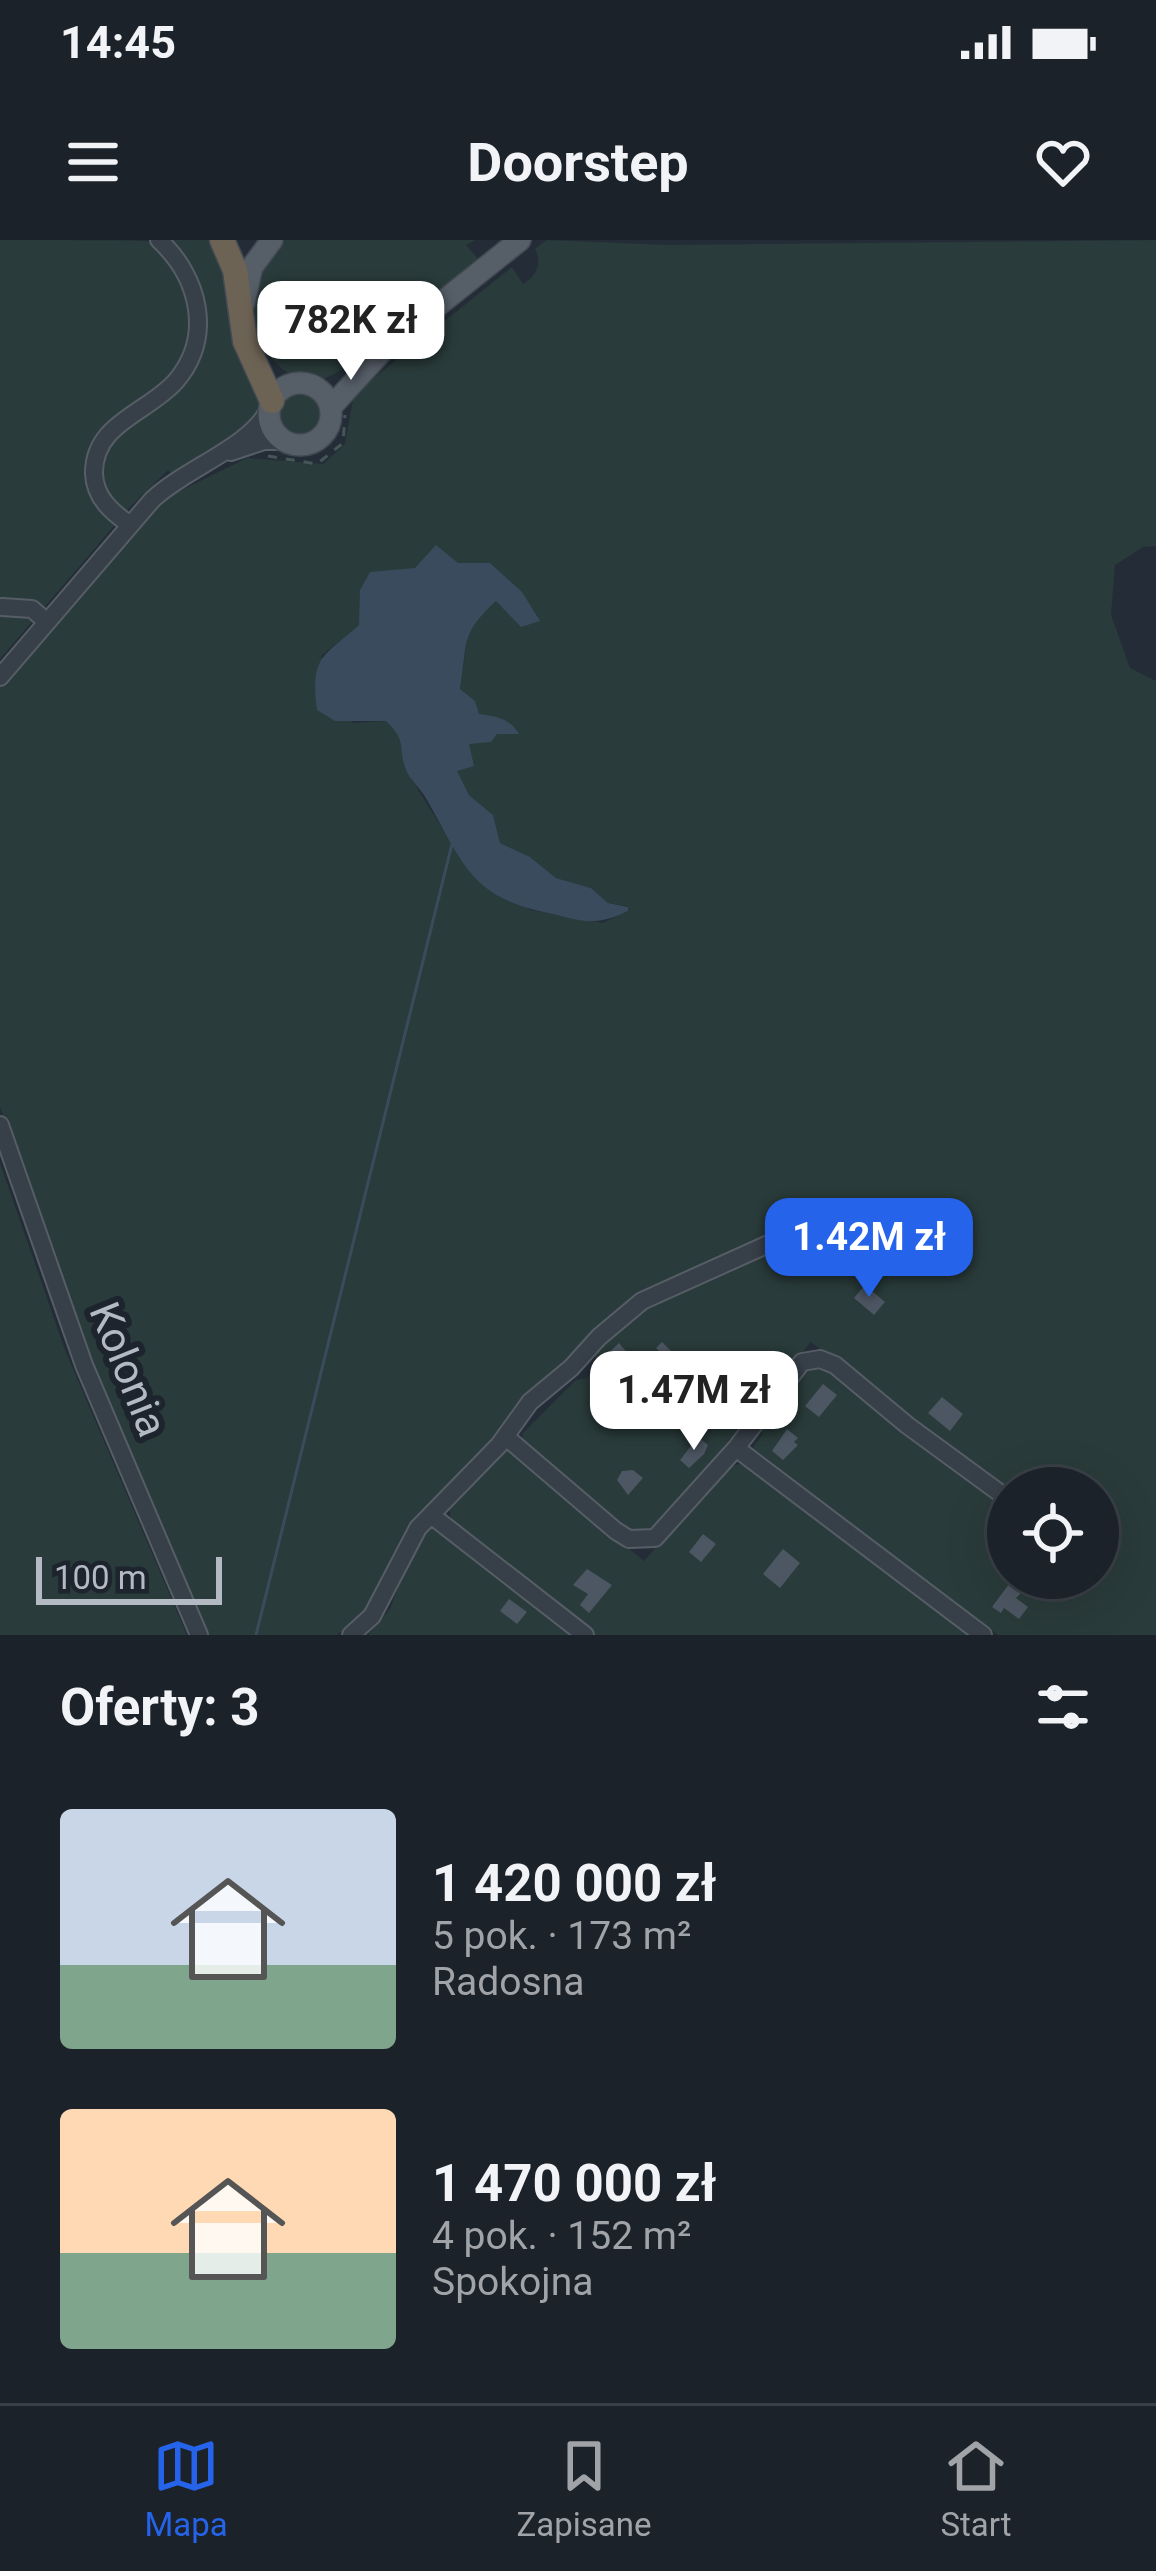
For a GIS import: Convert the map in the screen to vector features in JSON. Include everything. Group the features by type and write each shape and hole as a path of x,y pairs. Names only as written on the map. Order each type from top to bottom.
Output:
{"highway":[{"path":"222,240 236,270 240,324 270,405"}],"main road":[{"path":"272,240 246,283 251,338 280,377 339,401"},
{"path":"387,346 305,384 282,388 270,405 270,424 284,441 294,445 314,442 329,427 339,401 387,346 520,240"}],"street":[{"path":"130,525 100,497 94,480 98,449 106,435 175,382 197,334 190,280 182,263 159,240"},
{"path":"0,677 163,489 263,421 270,405"},
{"path":"207,460 264,441 284,441"},
{"path":"2,607 32,609 47,622"},
{"name":"Kolonia","path":"0,1125 84,1365 200,1635"},
{"path":"351,1635 372,1616 418,1528 506,1437 530,1402 642,1300 826,1218"},
{"path":"506,1437 616,1531 643,1541 655,1538 736,1448 802,1361 820,1359 835,1365 987,1484"},
{"path":"736,1448 983,1635"},
{"path":"430,1515 585,1635"}],"path":[{"path":"249,454 317,464 343,443 339,401"}],"shaded area":[{"path":"0,240 147,241 179,273 190,317 187,345 171,376 103,428 90,449 91,479 114,526 0,659"},
{"path":"168,240 216,240 264,399 258,419 172,475 168,470 125,512 110,497 102,478 107,447 159,403 205,318 194,276"},
{"path":"285,240 475,240 466,245 480,261 357,360 325,378 309,379 294,376 269,356 252,310 260,271"},
{"path":"547,240 669,245 1156,240 1156,546 1143,547 1115,565 1111,615 1130,668 1156,681 1156,1635 998,1635 946,1595 938,1595 751,1450 763,1434 757,1427 807,1366 821,1364 987,1494 987,1599 1119,1599 1119,1467 987,1467 987,1479 811,1342 650,1534 631,1536 524,1445 522,1434 576,1380 587,1378 600,1362 593,1354 645,1303 838,1219 824,1215 657,1289 437,1501 366,1612 337,1635 206,1635 104,1397 0,1107 0,686 174,487 178,492 247,458 323,464 345,444 354,394 512,267 523,284 528,281 538,265 535,249","holes":["490,563 496,600 471,632 466,651 460,689 475,708 476,718 456,770 469,795 493,815 500,843 530,857 556,878 591,888 608,903 627,906 627,911 603,923 530,910 452,844 406,770 402,737 387,721 353,723 321,656 360,625 390,572"]},
{"path":"300,391 316,398 323,414 316,430 300,437 284,430 277,414 284,398"},
{"path":"0,1163 65,1350 187,1635 0,1635"},
{"path":"507,1449 644,1561 725,1469 752,1466 970,1635 594,1635 452,1522 449,1508"},
{"path":"427,1526 440,1529 576,1635 368,1635 390,1609 417,1539"}],"water":[{"path":"436,545 458,563 490,563 522,592 540,621 521,627 496,601 470,632 460,689 475,701 479,714 507,721 519,734 497,734 491,742 469,744 474,766 457,771 469,795 493,815 500,843 530,857 556,878 591,888 608,903 628,907 628,911 597,921 580,920 522,906 485,887 461,859 408,774 393,728 386,721 335,721 317,710 318,668 328,652 359,625 360,590 370,572 415,568"}],"building":[{"path":"831,1237 846,1258 830,1266 819,1242"},
{"path":"865,1285 885,1302 874,1315 854,1298"},
{"path":"662,1342 692,1372 686,1378 656,1348"},
{"path":"619,1343 629,1355 613,1370 603,1358"},
{"path":"668,1372 680,1385 656,1407 644,1395"},
{"path":"823,1384 837,1395 819,1417 805,1406"},
{"path":"942,1397 963,1414 950,1431 928,1413"},
{"path":"787,1429 798,1438 794,1442 798,1445 783,1460 772,1451"},
{"path":"698,1437 708,1445 689,1468 680,1460"},
{"path":"633,1470 643,1478 628,1495 617,1480 622,1471"},
{"path":"703,1534 716,1544 701,1562 689,1552"},
{"path":"783,1549 800,1563 780,1588 763,1574"},
{"path":"587,1569 612,1585 589,1613 580,1605 588,1594 573,1585"},
{"path":"509,1599 527,1612 517,1624 500,1611"},
{"path":"998,1599 1017,1599 1028,1607 1019,1619 1004,1608 1001,1613 992,1607"}],"waterway":[{"path":"256,1635 452,844"}]}
